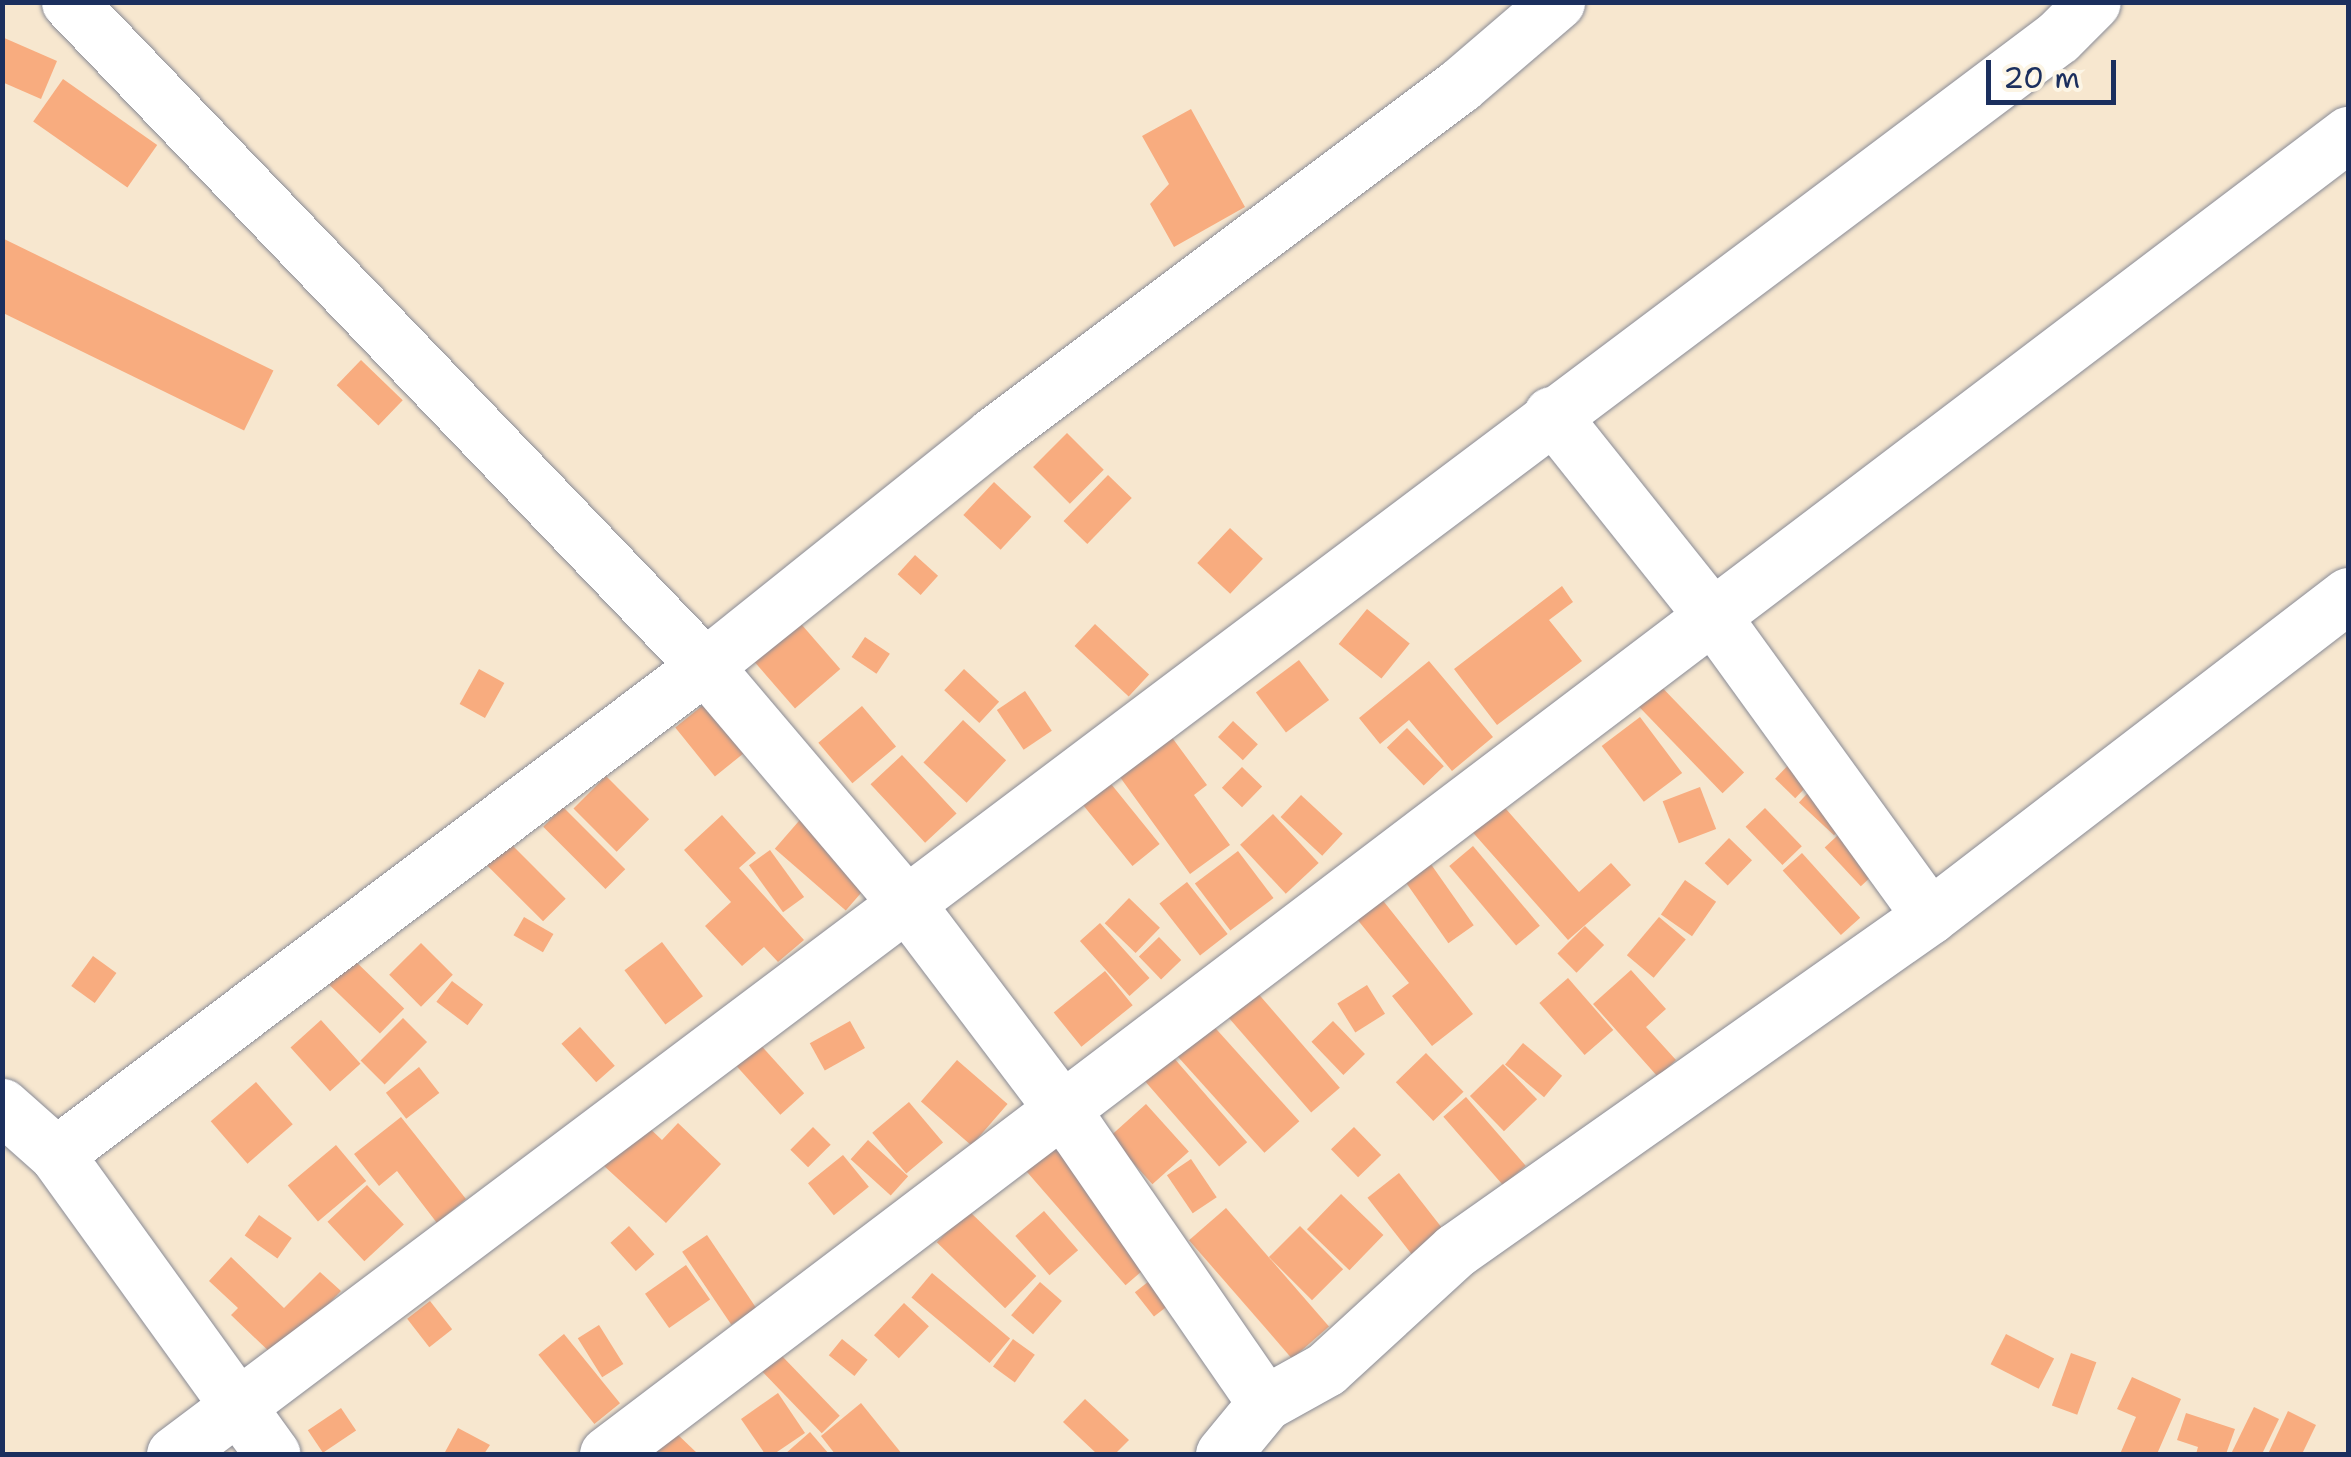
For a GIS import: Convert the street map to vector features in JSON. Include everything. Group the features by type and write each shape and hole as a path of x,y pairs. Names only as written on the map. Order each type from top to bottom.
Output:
{"street":[{"path":"68,2 704,666 907,904 1062,1109 1266,1403"},
{"path":"56,1154 704,666 993,436 1460,85 1557,2"},
{"path":"174,1454 1551,414 2058,37 2093,2"},
{"path":"607,1454 2348,134"},
{"path":"1551,414 1714,618 1930,916"},
{"path":"1224,1454 1266,1403 1326,1369 1456,1250 1930,916 2348,595"},
{"path":"2,1106 56,1154 272,1454"}],"building":[{"path":"2,37 57,61 41,99 2,82"},
{"path":"63,79 157,145 127,188 33,122"},
{"path":"1191,109 1245,207 1174,247 1150,204 1169,184 1142,136"},
{"path":"2,238 273,370 244,431 2,313"},
{"path":"361,360 403,400 378,425 337,385"},
{"path":"1067,433 1104,470 1070,504 1033,467"},
{"path":"1108,475 1132,498 1087,544 1064,521"},
{"path":"994,482 1031,517 1001,550 963,515"},
{"path":"1230,528 1263,559 1230,594 1197,563"},
{"path":"915,555 938,576 921,595 898,574"},
{"path":"1562,586 1573,602 1549,620 1582,661 1497,725 1454,669"},
{"path":"1367,609 1410,644 1381,679 1339,644"},
{"path":"795,617 840,669 795,708 750,656"},
{"path":"1095,624 1149,674 1129,696 1075,646"},
{"path":"865,637 890,654 876,674 852,657"},
{"path":"1299,660 1329,700 1286,732 1256,692"},
{"path":"1429,661 1493,737 1452,771 1409,720 1380,744 1359,718"},
{"path":"479,669 504,683 485,718 460,704"},
{"path":"964,669 999,702 979,723 944,690"},
{"path":"1651,676 1744,772 1723,793 1629,697"},
{"path":"1025,691 1052,731 1024,750 997,710"},
{"path":"718,693 758,742 715,777 675,728"},
{"path":"862,706 896,747 852,783 818,743"},
{"path":"1640,717 1682,773 1644,802 1602,746"},
{"path":"963,720 1006,760 967,803 923,762"},
{"path":"1233,721 1258,744 1243,760 1218,737"},
{"path":"1165,728 1207,785 1194,795 1230,845 1190,874 1112,766"},
{"path":"1407,728 1444,766 1424,786 1387,747"},
{"path":"902,755 957,814 925,843 871,784"},
{"path":"1798,755 1818,774 1795,798 1775,779"},
{"path":"1242,767 1262,786 1242,807 1222,788"},
{"path":"1103,774 1160,844 1132,866 1076,796"},
{"path":"606,776 649,819 617,852 573,809"},
{"path":"1818,782 1853,815 1834,835 1799,802"},
{"path":"1700,787 1716,829 1679,843 1663,801"},
{"path":"1301,795 1343,834 1322,856 1281,817"},
{"path":"1499,801 1579,892 1611,863 1631,885 1568,940 1468,827"},
{"path":"563,807 625,869 605,889 543,827"},
{"path":"1765,808 1802,846 1782,865 1746,827"},
{"path":"805,814 876,876 846,910 775,849"},
{"path":"1273,814 1319,863 1286,894 1240,845"},
{"path":"722,815 756,853 739,868 804,940 778,962 764,947 742,966 705,926 731,902 684,850"},
{"path":"1851,823 1887,862 1861,886 1825,848"},
{"path":"1729,838 1752,860 1728,885 1705,863"},
{"path":"507,840 566,899 543,921 484,863"},
{"path":"1473,846 1540,926 1516,946 1449,866"},
{"path":"770,850 804,897 783,912 749,865"},
{"path":"1421,850 1474,925 1448,943 1396,868"},
{"path":"1238,851 1274,898 1230,931 1195,883"},
{"path":"1802,853 1860,918 1841,935 1783,870"},
{"path":"1685,880 1716,902 1692,936 1661,914"},
{"path":"1187,882 1228,934 1200,956 1159,904"},
{"path":"1377,893 1473,1014 1432,1046 1392,996 1409,983 1352,913"},
{"path":"1129,898 1160,928 1136,953 1105,923"},
{"path":"524,917 553,934 543,952 514,935"},
{"path":"1659,917 1686,939 1654,978 1627,955"},
{"path":"1100,923 1150,978 1129,996 1080,941"},
{"path":"1585,926 1604,945 1577,973 1557,954"},
{"path":"1159,937 1181,960 1161,979 1139,956"},
{"path":"662,942 703,996 665,1025 624,970"},
{"path":"421,943 453,975 421,1007 389,975"},
{"path":"93,956 116,973 95,1003 71,986"},
{"path":"351,957 404,1008 380,1034 327,982"},
{"path":"1631,970 1666,1009 1646,1027 1676,1060 1658,1077 1593,1004"},
{"path":"1105,971 1133,1005 1081,1047 1054,1013"},
{"path":"1568,978 1613,1030 1585,1055 1539,1003"},
{"path":"452,981 483,1004 467,1025 436,1002"},
{"path":"1248,982 1340,1088 1311,1113 1219,1007"},
{"path":"1367,985 1385,1014 1355,1032 1337,1004"},
{"path":"403,1018 427,1042 385,1084 361,1060"},
{"path":"321,1020 360,1064 330,1091 291,1047"},
{"path":"850,1021 865,1048 825,1070 810,1043"},
{"path":"1209,1021 1299,1121 1264,1153 1174,1052"},
{"path":"1333,1021 1365,1054 1343,1075 1311,1042"},
{"path":"580,1027 615,1066 596,1082 561,1044"},
{"path":"758,1042 804,1093 780,1115 734,1063"},
{"path":"1523,1043 1562,1076 1544,1097 1505,1064"},
{"path":"1426,1053 1464,1092 1433,1121 1396,1082"},
{"path":"1173,1057 1247,1142 1219,1167 1145,1081"},
{"path":"957,1060 1008,1104 971,1145 921,1102"},
{"path":"1503,1064 1537,1099 1504,1131 1470,1096"},
{"path":"419,1067 439,1093 406,1119 386,1093"},
{"path":"256,1082 293,1124 247,1164 211,1121"},
{"path":"1466,1097 1526,1166 1503,1185 1443,1117"},
{"path":"909,1102 943,1143 906,1173 872,1133"},
{"path":"1146,1104 1189,1152 1152,1184 1110,1137"},
{"path":"401,1117 466,1199 437,1223 397,1171 379,1186 354,1154"},
{"path":"643,1122 662,1140 678,1123 721,1164 666,1223 603,1165"},
{"path":"813,1127 831,1145 808,1167 790,1150"},
{"path":"1354,1127 1381,1155 1358,1177 1331,1149"},
{"path":"1050,1139 1155,1260 1126,1285 1021,1165"},
{"path":"868,1140 908,1176 891,1195 851,1159"},
{"path":"336,1145 366,1181 318,1221 288,1185"},
{"path":"843,1155 869,1187 834,1215 808,1183"},
{"path":"1191,1159 1217,1197 1193,1213 1167,1175"},
{"path":"1399,1173 1445,1232 1414,1257 1367,1198"},
{"path":"367,1185 404,1224 364,1261 328,1222"},
{"path":"1341,1194 1383,1235 1349,1270 1307,1229"},
{"path":"1226,1208 1329,1326 1292,1359 1189,1240"},
{"path":"968,1210 1036,1276 1005,1308 937,1242"},
{"path":"1044,1211 1078,1250 1049,1275 1015,1236"},
{"path":"259,1215 292,1238 277,1258 245,1235"},
{"path":"629,1226 654,1254 636,1271 610,1243"},
{"path":"1300,1226 1343,1269 1312,1300 1269,1257"},
{"path":"707,1235 756,1308 731,1325 682,1252"},
{"path":"231,1257 284,1308 320,1272 341,1291 276,1358 231,1315 238,1308 209,1281"},
{"path":"686,1265 710,1299 669,1328 645,1294"},
{"path":"932,1273 1010,1339 990,1363 911,1298"},
{"path":"1153,1278 1172,1302 1154,1317 1135,1292"},
{"path":"1040,1282 1062,1301 1033,1334 1011,1315"},
{"path":"430,1301 452,1329 429,1347 407,1319"},
{"path":"904,1303 929,1326 899,1358 874,1335"},
{"path":"599,1325 623,1364 602,1377 578,1338"},
{"path":"564,1334 620,1403 594,1424 538,1355"},
{"path":"2006,1334 2054,1359 2039,1389 1991,1364"},
{"path":"842,1339 868,1360 854,1376 829,1355"},
{"path":"1013,1339 1035,1355 1015,1382 993,1367"},
{"path":"2071,1353 2096,1362 2077,1415 2052,1406"},
{"path":"780,1354 840,1416 822,1433 762,1371"},
{"path":"2132,1377 2181,1399 2157,1454 2120,1454 2136,1417 2117,1409"},
{"path":"778,1393 805,1433 774,1454 765,1454 741,1419"},
{"path":"1085,1399 1129,1440 1115,1454 1097,1454 1063,1422"},
{"path":"861,1403 902,1454 835,1454 821,1436"},
{"path":"2254,1407 2279,1419 2262,1454 2231,1454"},
{"path":"341,1408 356,1430 323,1453 308,1430"},
{"path":"2288,1411 2316,1425 2302,1454 2268,1454"},
{"path":"2186,1413 2235,1429 2226,1454 2196,1454 2198,1447 2177,1440"},
{"path":"458,1428 490,1445 484,1454 444,1454"},
{"path":"675,1432 698,1454 653,1454"},
{"path":"810,1432 829,1454 785,1454"}]}
